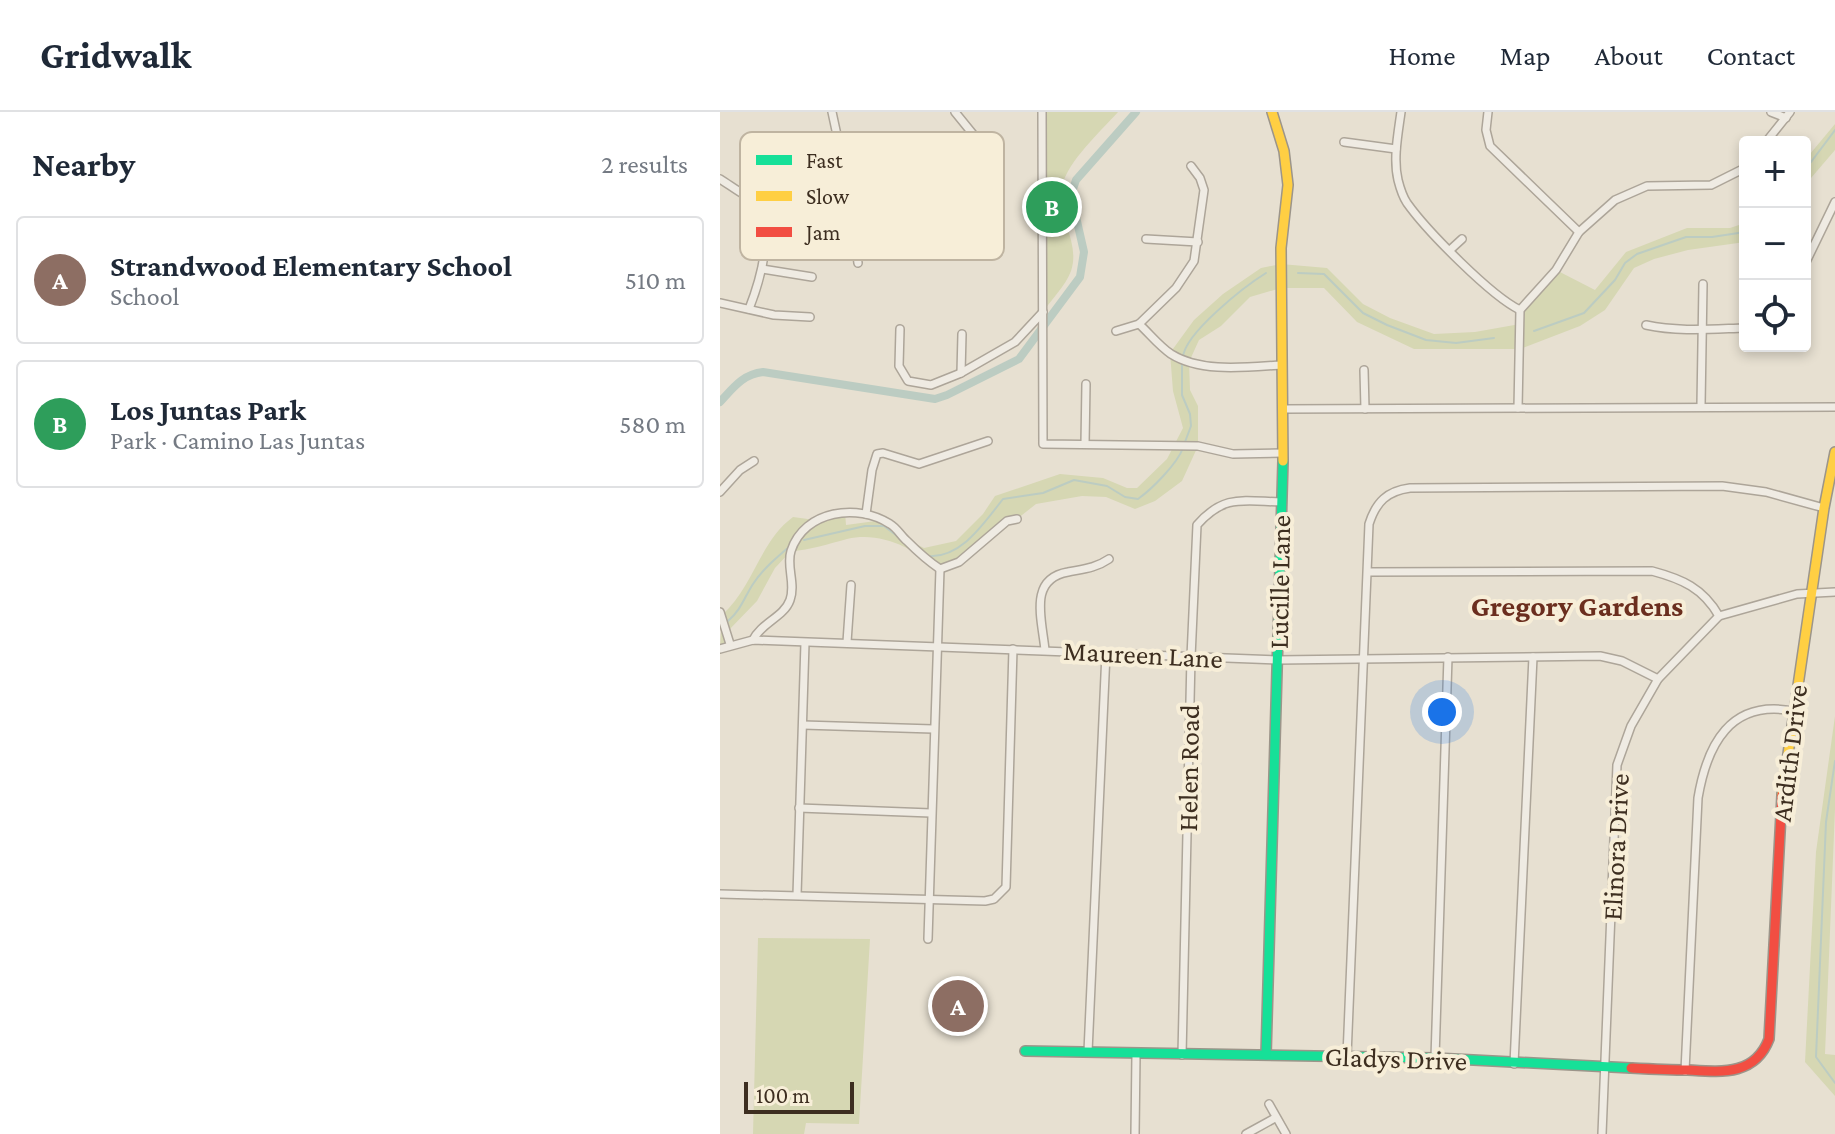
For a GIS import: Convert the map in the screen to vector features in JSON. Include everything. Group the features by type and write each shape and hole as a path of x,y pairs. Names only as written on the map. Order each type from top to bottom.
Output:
{"street":[{"path":"832,112 837,132"},
{"path":"955,112 972,132"},
{"path":"1042,112 1043,444 1198,446 1233,454 1283,453"},
{"name":"Lucille Lane","path":"1266,1055 1283,453 1281,248 1288,185 1284,151 1272,112"},
{"path":"1401,112 1396,149 1397,178 1405,200 1450,250 1508,304 1520,310"},
{"path":"1488,112 1486,130 1490,146 1579,232"},
{"path":"1771,112 1788,115 1771,136"},
{"path":"1344,142 1396,149"},
{"path":"1116,331 1139,324 1189,271 1198,242 1204,190 1191,166"},
{"path":"1518,408 1520,310 1556,270 1579,232 1615,200 1647,186 1711,185 1739,171"},
{"path":"720,179 740,192"},
{"path":"1811,252 1835,202"},
{"path":"1146,239 1198,242"},
{"path":"1450,250 1462,239"},
{"path":"749,309 763,260"},
{"path":"762,269 812,277"},
{"path":"1701,405 1703,284"},
{"path":"720,303 774,315 810,317"},
{"path":"900,329 899,366 908,381 931,385 942,383 1015,342 1043,316"},
{"path":"1139,324 1170,353 1189,362 1208,366 1281,365"},
{"path":"1646,325 1702,330 1739,328"},
{"path":"961,373 962,334"},
{"path":"1364,370 1365,409"},
{"path":"1085,444 1086,384"},
{"path":"1283,409 1701,405 1835,407"},
{"path":"866,514 877,454 925,464 988,441"},
{"name":"Ardith Drive","path":"1762,1056 1769,1039 1783,786 1835,452"},
{"path":"720,492 740,470 754,461"},
{"path":"1347,1056 1369,524 1373,512 1388,494 1397,490 1722,486 1766,492 1824,508"},
{"name":"Helen Road","path":"1182,1055 1197,525 1221,504 1239,500 1281,502"},
{"path":"753,640 757,630 786,607 791,599 791,551 802,532 815,520 845,512 866,514 892,525 940,569"},
{"path":"940,569 959,562 1007,521 1017,519"},
{"path":"1045,650 1040,593 1046,581 1056,574 1097,567 1109,559"},
{"path":"928,939 940,569"},
{"path":"1368,572 1652,571 1696,587 1719,616 1797,594 1835,592"},
{"path":"847,642 851,585"},
{"path":"721,614 730,644"},
{"name":"Elinora Drive","path":"1602,1134 1617,765 1631,726 1658,679 1719,616"},
{"name":"Maureen Lane","path":"720,649 753,640 1277,660 1610,657 1658,679"},
{"path":"797,895 805,643"},
{"path":"720,894 994,899 1006,887 1013,649"},
{"path":"1088,1052 1106,653"},
{"path":"1435,1058 1448,657"},
{"path":"1514,1064 1533,657"},
{"path":"1685,1071 1701,777 1717,740 1733,722 1765,709 1793,711"},
{"path":"803,725 933,729"},
{"path":"799,808 931,813"},
{"name":"Gladys Drive","path":"1025,1051 1435,1058 1685,1071 1742,1070 1762,1056"},
{"path":"1135,1134 1136,1055"},
{"path":"1269,1104 1286,1134"},
{"path":"1246,1134 1275,1118"}],"green space":[{"path":"1042,112 1118,112 1065,176 1061,197 1073,260 1066,282 1043,312"},
{"path":"1835,124 1835,150 1811,178 1811,153"},
{"path":"1739,225 1739,243 1688,250 1634,268 1605,310 1580,326 1520,349 1414,349 1357,322 1324,288 1281,288 1250,297 1221,326 1199,340 1189,362 1190,390 1198,406 1198,446 1182,481 1155,501 1135,509 1106,497 1082,496 1036,504 1017,519 1007,521 959,562 940,569 908,549 872,538 847,539 791,551 775,568 757,601 727,632 730,644 720,649 722,615 742,592 772,539 793,517 815,520 845,512 846,525 883,520 904,538 924,548 956,541 983,514 995,496 1060,474 1103,478 1127,488 1137,488 1167,459 1183,428 1173,391 1170,353 1194,320 1223,294 1261,268 1281,264 1327,268 1363,304 1390,318 1434,334 1475,332 1520,324 1520,310 1556,270 1595,290 1626,252 1687,228 1730,228"},
{"path":"1835,716 1835,809 1825,1054 1835,1055 1835,1096 1805,1062 1816,852"},
{"path":"758,938 870,939 859,1124 806,1123 804,1134 753,1134"}],"waterway":[{"path":"720,402 744,379 763,372 935,399 1019,359 1080,277 1084,252 1071,195 1076,180 1136,112"},
{"path":"1811,162 1835,130"},
{"path":"1534,331 1584,313 1615,280 1625,263 1637,254 1686,237 1739,233"},
{"path":"1183,357 1186,347 1205,323 1266,273"},
{"path":"1298,273 1324,274 1363,313 1426,340 1456,343 1494,338"},
{"path":"1182,364 1182,395 1191,426 1185,442"},
{"path":"927,556 951,552 961,546 1003,499 1043,493 1074,480 1107,486 1125,497 1138,499 1164,476 1183,448"},
{"path":"804,540 865,526 884,526 901,539"},
{"path":"728,621 761,573 789,547"},
{"path":"1835,761 1826,822 1816,1057 1835,1083"}],"traffic: fast":[{"path":"1266,1055 1283,461"},
{"path":"1025,1051 1435,1058 1631,1068"}],"traffic: slow":[{"path":"1272,112 1284,151 1288,185 1281,248 1283,461"},
{"path":"1782,795 1835,452"}],"traffic: jam":[{"path":"1631,1068 1724,1071 1746,1066 1763,1051 1769,1039 1782,795"}],"place":[{"name":"Los Juntas Park","path":"1052,207"},
{"name":"Strandwood Elementary School","path":"958,1006"}],"district":[{"name":"Gregory Gardens","path":"1577,606"}]}
